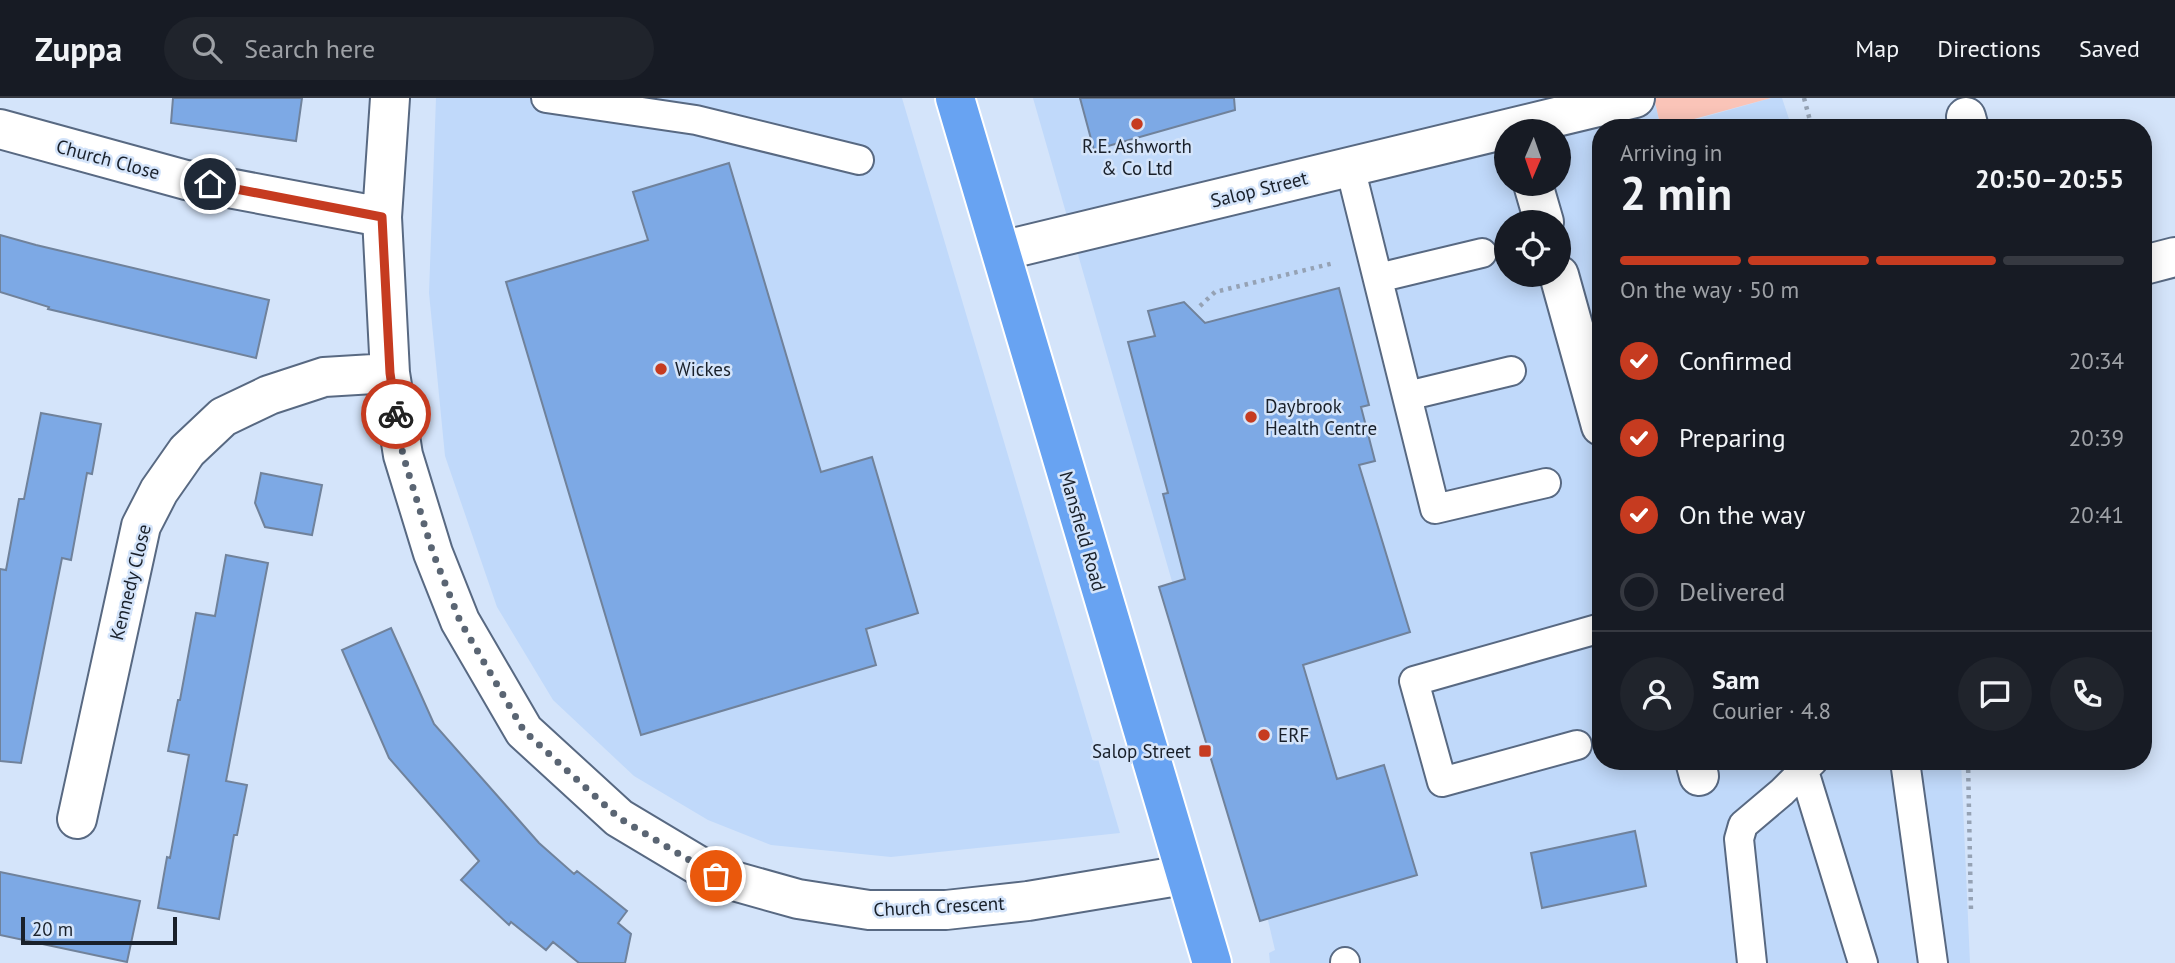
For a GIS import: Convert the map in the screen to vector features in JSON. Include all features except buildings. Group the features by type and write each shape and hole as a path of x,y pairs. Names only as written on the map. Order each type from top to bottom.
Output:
{"highway":[{"name":"Mansfield Road","path":"955,98 1212,963"}],"street":[{"name":"Church Crescent","path":"390,98 382,217 390,373 403,455 433,553 460,621 524,731 619,818 716,876 798,899 869,910 946,909 1028,901 1184,874"},
{"name":"Salop Street","path":"1515,119 1635,98"},
{"name":"Salop Street","path":"1000,251 1350,167 1494,125"},
{"name":"Church Close","path":"0,129 186,180 382,217"},
{"path":"2152,263 2175,257"},
{"path":"1562,287 1592,394"},
{"name":"Kennedy Close","path":"77,819 141,526 159,491 187,451 223,416 269,395 324,377 390,373"}],"lane":[{"path":"545,98 696,120 859,160"},
{"path":"1350,167 1435,509 1546,483"},
{"path":"1375,266 1482,253"},
{"path":"1407,396 1510,371"},
{"path":"1577,744 1442,782 1414,681 1592,631"},
{"path":"1752,963 1739,839 1743,825 1804,770"},
{"path":"1809,770 1863,963"},
{"path":"1906,770 1933,963"}],"path":[{"path":"1804,98 1810,119"},
{"path":"1200,306 1215,292 1375,266"},
{"path":"1968,770 1971,923"}],"shaded area":[{"path":"436,98 902,98 1120,833 891,857 771,845 708,820 634,776 553,700 497,607 445,456 429,293"},
{"path":"1033,98 1654,98 1659,119 1592,119 1592,770 1961,770 1970,963 1270,963 1269,953 1275,950 1261,891"},
{"path":"1654,98 1771,98 1694,119 1659,119"},
{"path":"1771,98 1782,98 1789,119 1698,119"}],"way so far":[{"path":"396,414 403,455 433,553 460,621 524,731 619,818 716,876"}],"place":[{"name":"R.E. Ashworth & Co Ltd","path":"1137,124"},
{"name":"Wickes","path":"661,369"},
{"name":"Daybrook Health Centre","path":"1251,417"},
{"name":"ERF","path":"1264,735"},
{"name":"Salop Street","path":"1205,751"}],"route":[{"path":"210,184 382,217 390,373 396,414"}]}
